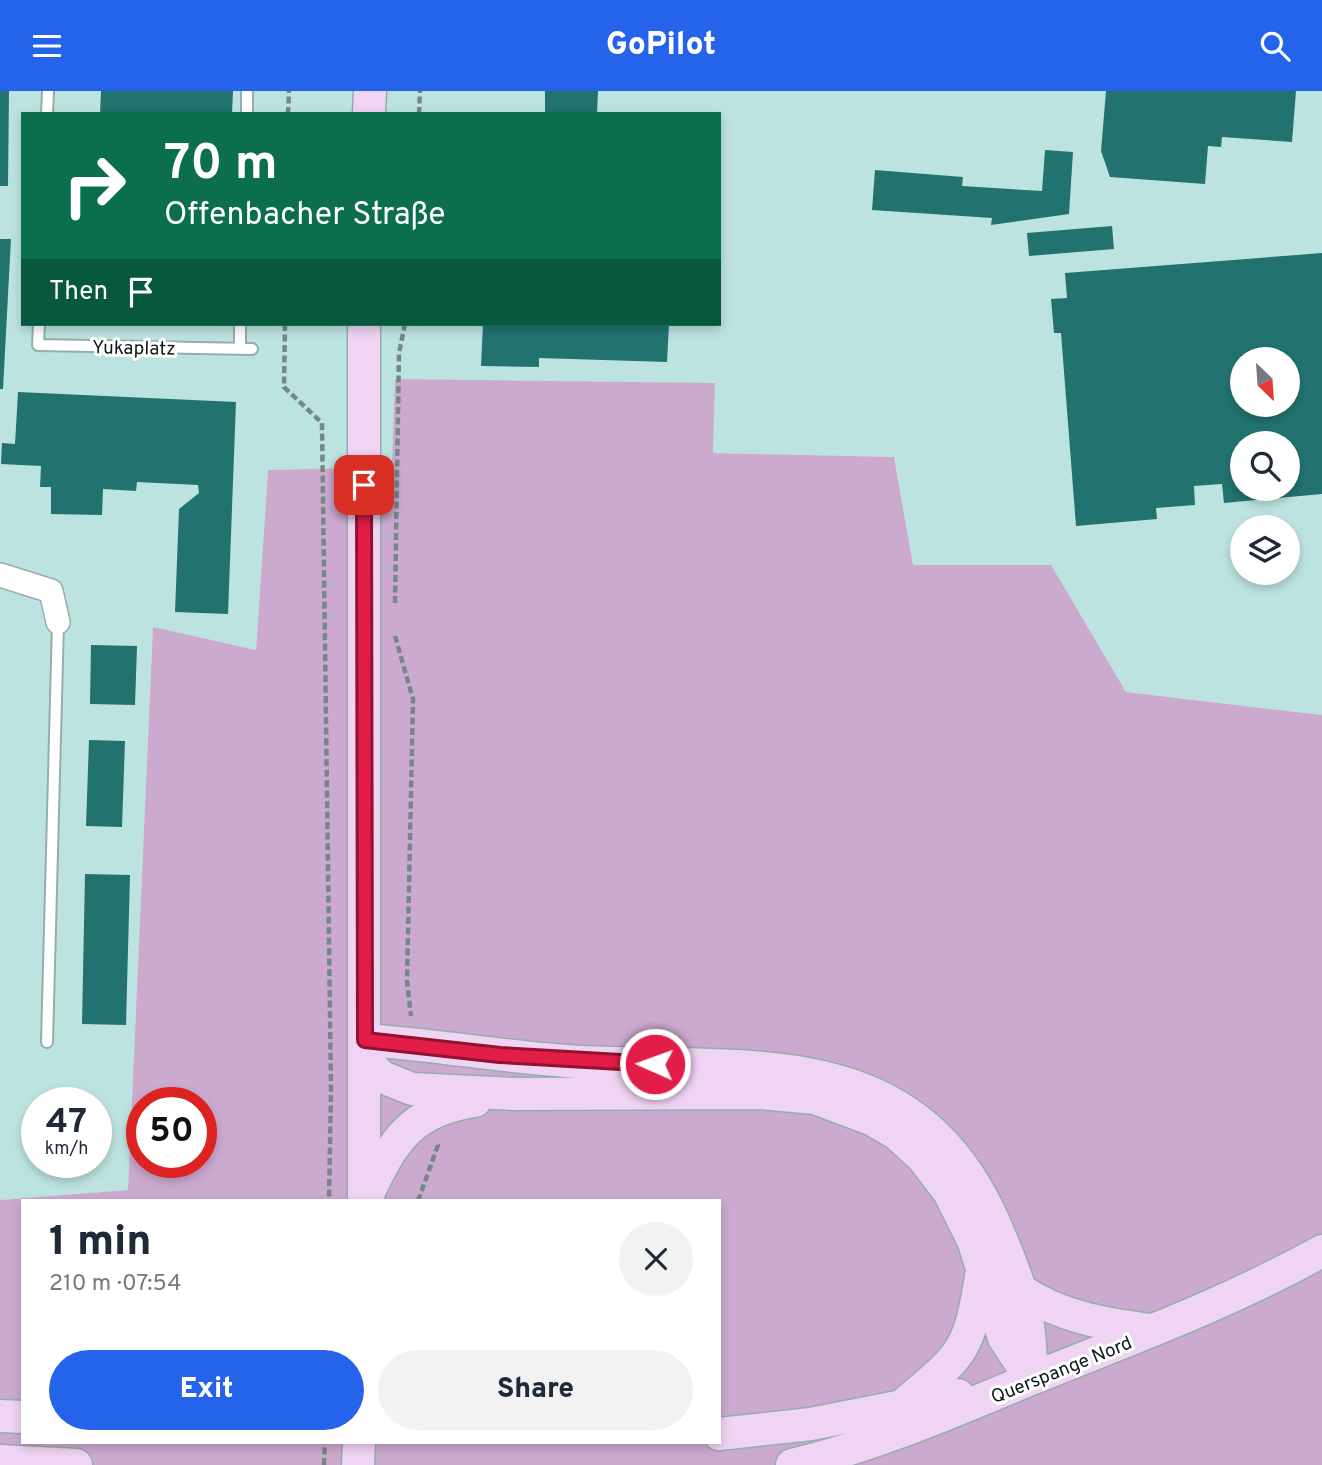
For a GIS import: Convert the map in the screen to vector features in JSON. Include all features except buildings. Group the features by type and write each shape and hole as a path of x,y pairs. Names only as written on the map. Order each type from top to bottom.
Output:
{"main road":[{"path":"369,112 370,91"},
{"path":"364,326 364,1199"},
{"path":"366,1042 408,1043 579,1061 779,1070 814,1074 860,1085 924,1122 949,1148 983,1199 1022,1291 1032,1337 1031,1379"},
{"path":"366,1042 382,1077 404,1087 514,1094 761,1093 815,1098 842,1106 897,1134 923,1158 963,1216 1004,1338 1031,1379"},
{"path":"365,1199 386,1156 407,1128 462,1103 514,1094"},
{"name":"Querspange Nord","path":"792,1465 884,1440 1155,1331 1228,1299 1322,1251"},
{"path":"899,1408 951,1364 962,1350 970,1335 981,1271"},
{"path":"1022,1291 1043,1305 1069,1315 1106,1325 1155,1331"},
{"path":"721,1434 811,1425 1031,1379"},
{"path":"0,1416 21,1417"},
{"path":"358,1465 359,1444"},
{"path":"0,1461 76,1465"}],"street":[{"path":"0,575 51,591 58,622"}],"lane":[{"path":"47,112 48,91"},
{"path":"247,91 247,112"},
{"name":"Yukaplatz","path":"39,326 38,345 252,349"},
{"path":"240,326 240,349"},
{"path":"47,1042 58,622"}],"path":[{"path":"288,112 289,91"},
{"path":"419,112 420,91"},
{"path":"285,326 284,387 322,423 331,1090 329,1199"},
{"path":"395,610 399,352 405,326"},
{"path":"395,624 395,637 412,699 407,981 412,1012 408,1043"},
{"path":"415,1123 438,1145 419,1199"},
{"path":"324,1465 325,1444"}],"shaded area":[{"path":"0,91 1322,91 1322,715 1126,692 1051,566 913,565 894,457 713,453 715,383 392,467 268,470 256,650 153,628 133,1087 126,1087 126,1178 129,1178 128,1190 0,1200"},
{"path":"395,379 715,383 713,453 894,457 913,565 1051,565 1126,692 1322,715 1322,1465 0,1465 0,1200 128,1190 129,1178 217,1178 217,1087 133,1087 153,627 256,650 268,470 392,467"}],"route":[{"path":"364,485 365,1040 500,1055 655,1064"}]}
